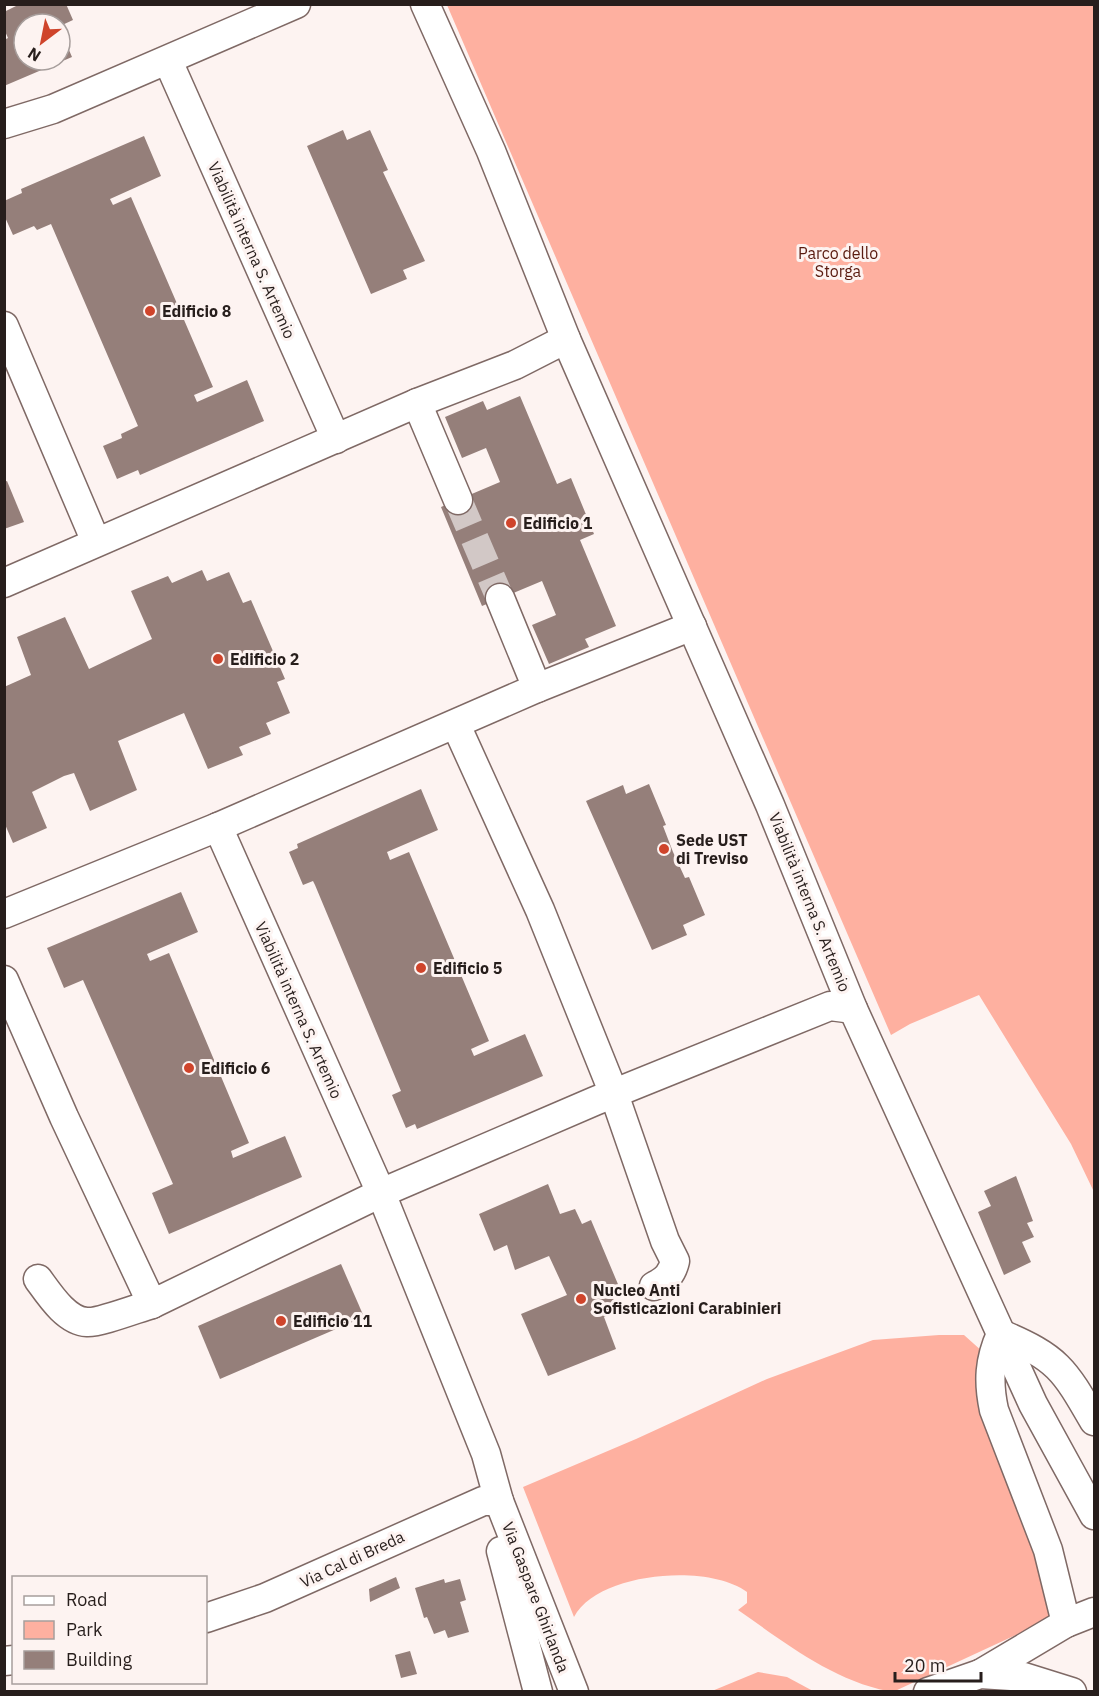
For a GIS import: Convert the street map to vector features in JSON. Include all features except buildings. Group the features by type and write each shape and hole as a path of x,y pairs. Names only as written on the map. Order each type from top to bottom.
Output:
{"street":[{"path":"4,124 53,110 168,62 296,4"},
{"name":"Viabilità interna S. Artemio","path":"38,1279 54,1300 72,1316 87,1323 152,1304 381,1192 614,1094 830,1006 854,1009 770,805 567,339 491,151 424,4"},
{"name":"Viabilità interna S. Artemio","path":"168,62 336,439"},
{"path":"4,326 96,542"},
{"path":"4,583 417,403 515,365 567,339"},
{"path":"417,403 458,500"},
{"path":"500,598 537,688"},
{"path":"4,914 218,827 456,726 537,688 692,626"},
{"path":"456,726 540,910 614,1094 665,1241 675,1261 673,1270 665,1280 654,1286"},
{"name":"Viabilità interna S. Artemio","path":"218,827 381,1192 486,1454 499,1501"},
{"path":"4,980 64,1118 152,1304"},
{"path":"854,1009 1033,1404 1095,1515"},
{"path":"1001,1334 1044,1353 1057,1365 1069,1378 1095,1421"},
{"path":"1001,1334 991,1355 989,1386 994,1410 1048,1550 1066,1623"},
{"name":"Via Cal di Breda","path":"207,1618 265,1598 483,1501 499,1501"},
{"path":"499,1501 501,1556 538,1692"},
{"name":"Via Gaspare Ghirlanda","path":"499,1501 574,1692"},
{"path":"928,1692 980,1674 1066,1623 1095,1612"},
{"path":"980,1674 1024,1677 1072,1692"}],"green space":[{"name":"Parco dello Storga","path":"447,5 1094,5 1094,1192 1071,1144 979,995 910,1024 891,1035"},
{"path":"964,1335 983,1352 1053,1609 1046,1621 895,1691 888,1691 847,1678 791,1647 738,1610 747,1603 747,1592 729,1583 707,1577 681,1575 629,1582 606,1590 587,1602 574,1617 523,1487 636,1439 767,1379 873,1340"},
{"path":"758,1672 787,1677 813,1691 712,1691"}],"tunnel":[{"path":"458,500 500,598"}],"place":[{"name":"Edificio 8","path":"150,311"},
{"name":"Edificio 1","path":"511,523"},
{"name":"Edificio 2","path":"218,659"},
{"name":"Sede UST di Treviso","path":"664,849"},
{"name":"Edificio 5","path":"421,968"},
{"name":"Edificio 6","path":"189,1068"},
{"name":"Nucleo Anti Sofisticazioni Carabinieri","path":"581,1299"},
{"name":"Edificio 11","path":"281,1321"}]}
